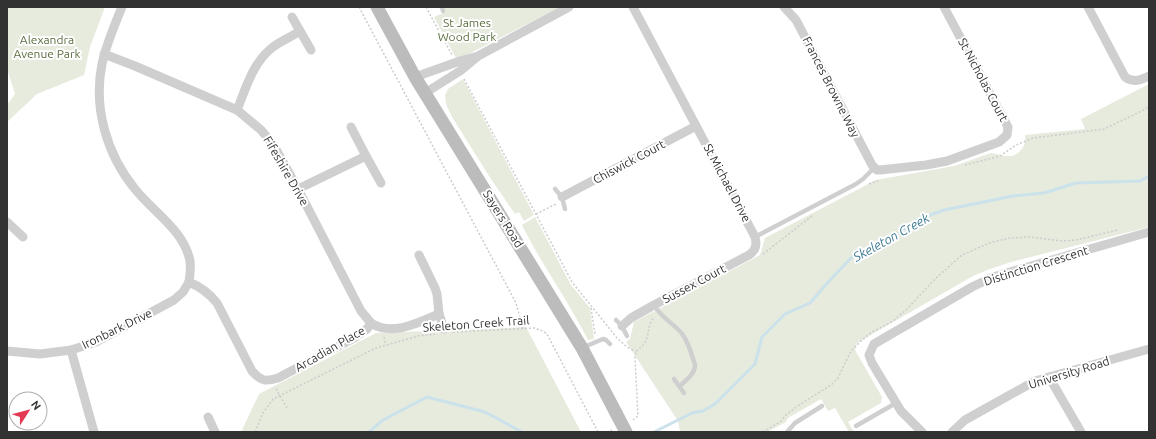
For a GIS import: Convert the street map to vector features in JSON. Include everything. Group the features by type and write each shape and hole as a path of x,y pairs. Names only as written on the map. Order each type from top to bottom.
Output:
{"main road":[{"name":"Sayers Road","path":"377,7 415,78 582,348 616,413 629,427"}],"street":[{"path":"122,7 104,54 99,77 102,123 115,160 136,191 165,220 181,241 190,260 189,282 202,288 210,294 217,303 252,371 258,378 267,380"},
{"path":"424,93 458,67 569,7"},
{"name":"St Michael Drive","path":"633,7 755,237"},
{"name":"Frances Browne Way","path":"784,7 796,20 874,168"},
{"name":"St Nicholas Court","path":"874,168 880,170 947,161 999,142 1007,135 1008,127 944,7"},
{"path":"1088,7 1125,77 1134,81 1142,80 1149,76"},
{"path":"292,17 311,50"},
{"path":"237,110 254,70 263,56 273,47 300,31"},
{"name":"Fifeshire Drive","path":"104,54 237,110 261,130 274,144 361,311 371,323"},
{"path":"415,78 458,67"},
{"name":"Chiswick Court","path":"563,199 696,126"},
{"path":"352,127 381,183"},
{"path":"298,190 366,156"},
{"path":"7,222 23,237"},
{"name":"Distinction Crescent","path":"896,404 870,359 870,352 874,344 878,341 972,287 993,277 1149,232"},
{"name":"Sussex Court","path":"619,323 754,252 756,247 755,237"},
{"path":"419,255 437,294 441,331"},
{"name":"Ironbark Drive","path":"8,351 40,354 71,350 96,342 174,300 183,292 189,282"},
{"name":"Arcadian Place","path":"267,380 278,378 354,338 367,329 371,323 376,326 395,328 414,324 439,314"},
{"name":"University Road","path":"952,432 965,420 1028,384 1149,349"},
{"path":"71,350 94,432"},
{"path":"1050,377 1081,432"},
{"path":"896,404 908,419 922,432"},
{"path":"208,417 215,432"}],"lane":[{"path":"755,237 856,184 874,168"},
{"path":"555,189 563,199 565,209"},
{"path":"654,305 658,313 674,326 682,335 695,365 695,369 692,374 680,386"},
{"name":"Sussex Court","path":"619,323 627,336"},
{"path":"582,348 603,338 610,344"},
{"path":"674,379 684,393"},
{"path":"856,426 896,404"},
{"path":"787,432 794,423 822,406"}],"path":[{"path":"359,7 513,297 519,310 523,329"},
{"path":"426,7 572,282 623,344 626,347 636,351 635,358 638,416 629,427"},
{"path":"959,166 1000,156 1016,145 1032,138 1104,129 1144,110 1149,106"},
{"path":"877,180 884,180"},
{"path":"536,214 563,199"},
{"path":"591,306 596,341"},
{"name":"Skeleton Creek Trail","path":"453,332 539,329 547,334 598,432"},
{"name":"Skeleton Creek Trail","path":"255,432 263,413 273,399 280,395 376,348 441,331"},
{"path":"267,380 280,395 287,408"},
{"path":"607,432 613,429"}],"green space":[{"name":"Alexandra Avenue Park","path":"7,7 105,7 90,47 84,75 37,94 7,122 7,105 15,94 7,69"},
{"name":"St James Wood Park","path":"445,7 560,7 457,60 434,17 445,12"},
{"path":"463,79 534,215 524,221 519,212 515,214 489,176 452,117 446,104 445,95 448,89"},
{"path":"1149,84 1149,227 1011,262 990,269 973,276 857,343 855,350 882,397 881,403 848,422 854,432 849,432 835,408 828,411 821,399 788,418 786,422 767,432 680,432 678,421 626,342 630,339 634,322 760,255 765,238 876,180 954,166 991,153 1004,156 1013,156 1023,148 1025,135 1085,129 1081,119"},
{"path":"535,217 571,285 590,308 594,339 588,340 522,225"},
{"path":"526,327 581,432 241,432 259,394 376,333"}],"waterway":[{"name":"Skeleton Creek","path":"654,432 692,413 703,411 715,404 755,364 762,337 785,314 810,303 854,255 885,243 917,220 944,210 1013,196 1044,193 1076,183 1140,181 1149,176"},
{"name":"Skeleton Creek","path":"369,432 383,420 427,397 485,412 522,432"}]}
